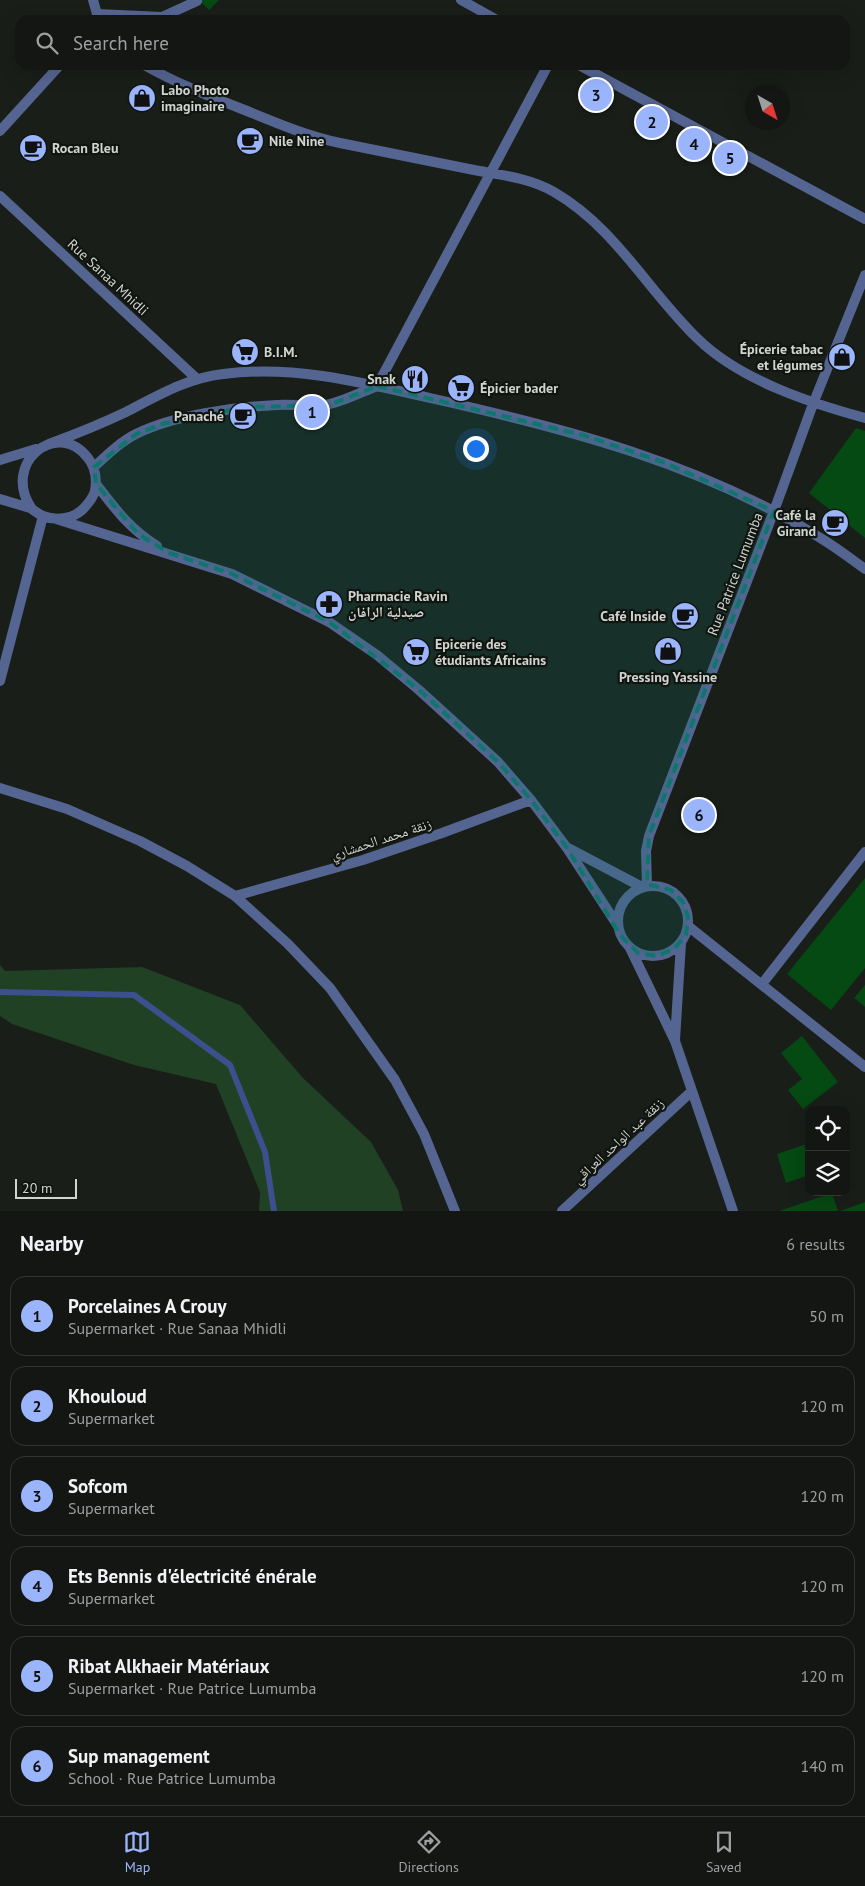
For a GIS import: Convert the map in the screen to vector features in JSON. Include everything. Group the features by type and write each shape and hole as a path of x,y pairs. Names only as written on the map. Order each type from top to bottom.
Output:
{"street":[{"path":"93,0 97,15"},
{"path":"462,0 488,15"},
{"path":"166,15 197,1"},
{"path":"0,130 55,70"},
{"path":"153,70 171,80 294,130 337,142 530,182 552,190 593,220 698,339 718,356 740,370 813,404 865,418"},
{"path":"94,467 117,446 136,434 162,424 245,406 329,404 377,386 545,70"},
{"path":"587,70 865,219"},
{"name":"Rue Sanaa Mhidli","path":"0,196 197,379"},
{"name":"Rue Patrice Lumumba","path":"644,887 646,851 649,836 774,512 813,404 865,275"},
{"path":"0,460 89,429 165,392 197,379 221,374 254,371 286,371 326,376 511,416 583,436 664,462 723,487 774,512 822,539 865,569"},
{"path":"49,444 58,442 76,447 84,452 94,467 96,484 94,495 88,505 79,513 68,518 56,519"},
{"path":"39,447 23,465 20,476 20,488 24,500 32,509 43,516 169,553 232,574 329,622 377,655 420,690 498,762 531,800 567,848 618,926"},
{"path":"96,484 124,520 138,534 169,553"},
{"path":"0,500 32,509"},
{"path":"0,681 43,516"},
{"path":"0,788 67,810 140,841 187,866 236,896 288,944 330,988 394,1080 424,1134 455,1211"},
{"name":"زنقة محمد الحمشاري","path":"236,896 372,857 531,800"},
{"path":"567,848 644,887"},
{"path":"762,984 865,852"},
{"path":"630,948 647,956 657,956 674,949 681,943 686,935 688,926 687,909 678,895 663,887 644,887 634,891 623,902 619,910 618,926 620,935 630,948 675,1041 733,1211"},
{"path":"688,926 865,1067"},
{"path":"675,1041 681,943"},
{"name":"زنقة عبد الواحد العراقي","path":"562,1211 692,1091"}],"highlighted area":[{"path":"377,386 583,435 663,462 774,511 649,836 647,884 671,890 683,902 688,917 686,935 674,949 657,956 638,953 620,935 567,848 531,800 498,762 419,690 329,622 232,574 169,553 138,534 96,484 94,467 136,434 162,424 245,407 329,405"}],"green space":[{"path":"0,965 5,971 142,967 240,1005 303,1078 371,1142 398,1190 403,1211 259,1211 260,1192 216,1084 134,1065 12,1024 0,1016"}],"building":[{"path":"199,0 219,0 209,10"},
{"path":"856,428 865,431 865,538 809,493"},
{"path":"865,878 865,968 831,1010 787,974"},
{"path":"865,985 865,1007 854,998"},
{"path":"802,1036 838,1082 803,1109 788,1090 802,1079 781,1053"},
{"path":"805,1144 805,1176 786,1183 777,1154"},
{"path":"823,1196 833,1196 838,1211 779,1211"},
{"path":"865,1202 865,1211 840,1211"}],"waterway":[{"path":"0,992 134,995 230,1065 265,1152 274,1211"}],"place":[{"name":"Sofcom","path":"596,95"},
{"name":"Labo Photo imaginaire","path":"142,98"},
{"name":"Khouloud","path":"652,122"},
{"name":"Nile Nine","path":"250,141"},
{"name":"Ets Bennis d'électricité énérale","path":"694,144"},
{"name":"Rocan Bleu","path":"33,148"},
{"name":"Ribat Alkhaeir Matériaux","path":"730,158"},
{"name":"B.I.M.","path":"245,352"},
{"name":"Épicerie tabac et légumes","path":"842,357"},
{"name":"Snak","path":"415,379"},
{"name":"Épicier bader","path":"461,388"},
{"name":"Porcelaines A Crouy","path":"312,412"},
{"name":"Panaché","path":"243,416"},
{"name":"Café la Girand","path":"835,523"},
{"name":"Pharmacie Ravin صيدلية الرافان","path":"329,604"},
{"name":"Café Inside","path":"685,616"},
{"name":"Pressing Yassine","path":"668,651"},
{"name":"Epicerie des étudiants Africains","path":"416,652"},
{"name":"Sup management","path":"699,815"}]}
